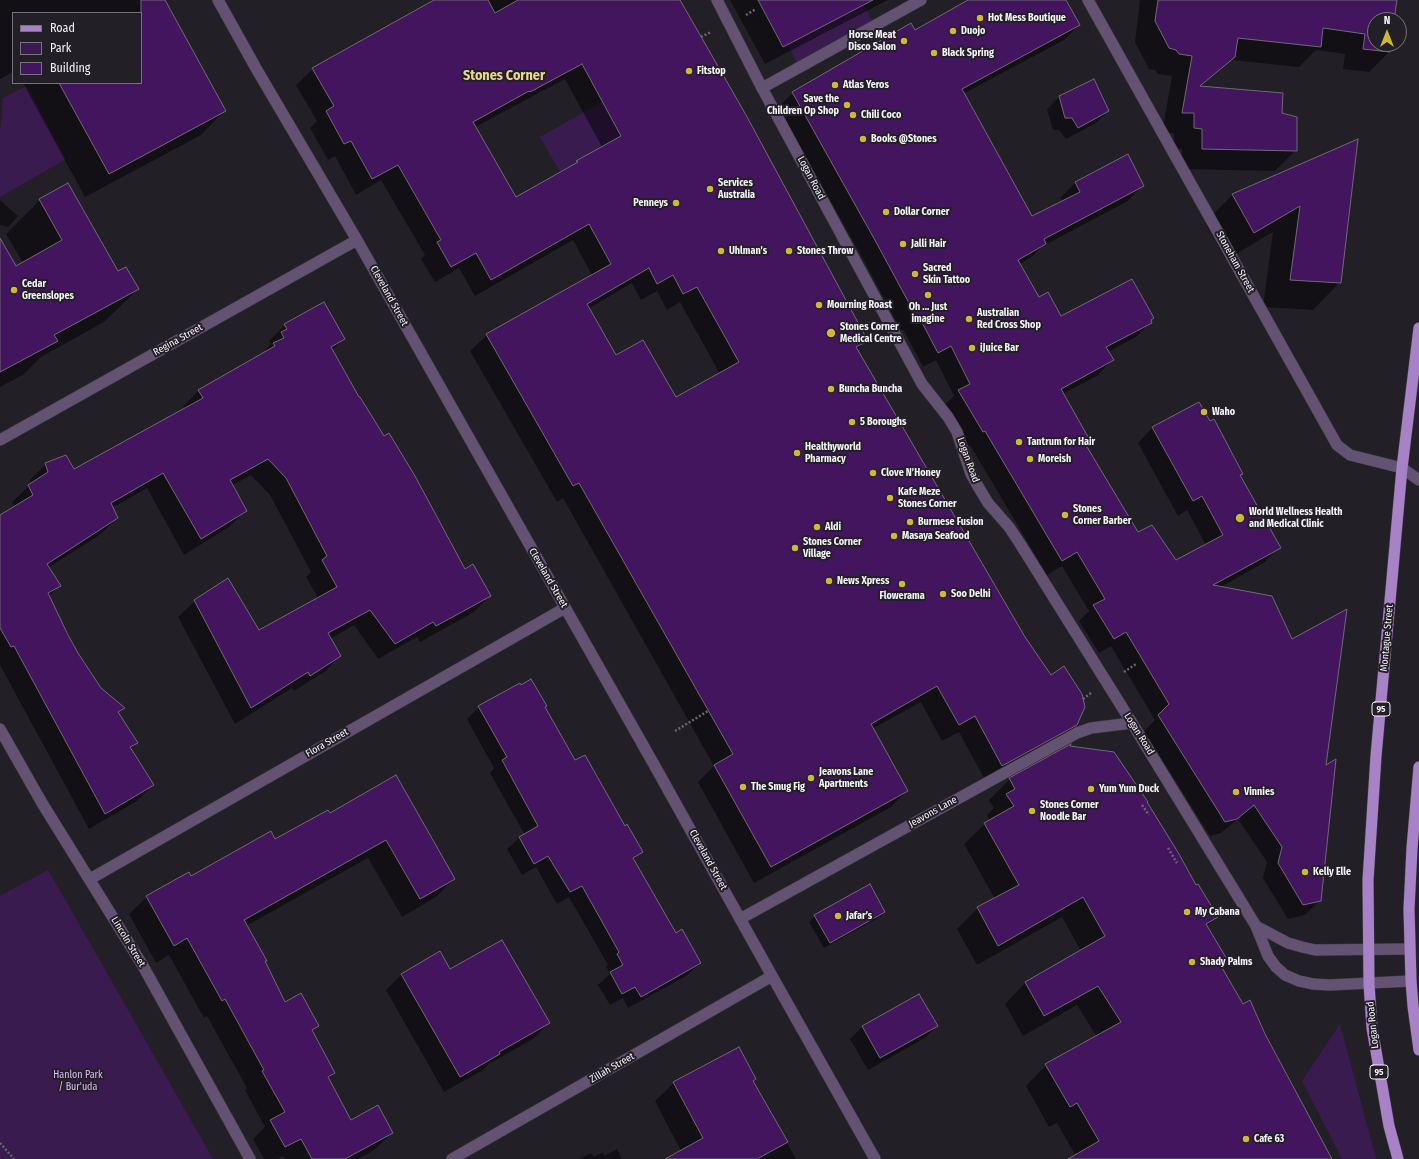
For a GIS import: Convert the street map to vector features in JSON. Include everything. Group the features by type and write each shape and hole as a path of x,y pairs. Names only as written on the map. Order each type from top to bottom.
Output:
{"main road":[{"name":"Montague Street","path":"1369,950 1368,880 1372,817 1402,468 1419,328"},
{"path":"1419,767 1412,848 1410,909 1411,982 1419,1050"},
{"name":"Logan Road","path":"1369,950 1369,984 1372,1028 1389,1126 1398,1159"}],"street":[{"name":"Cleveland Street","path":"218,0 257,70 357,240 875,1159"},
{"name":"Logan Road","path":"717,0 762,88 922,384 948,417 957,432 978,488 988,503 1016,537 1132,723 1256,926 1268,956 1276,967 1299,982 1330,985 1411,982"},
{"path":"762,88 922,0"},
{"name":"Stoneham Street","path":"1088,0 1337,445 1350,455 1402,468 1419,480"},
{"name":"Regina Street","path":"0,440 357,240"},
{"name":"Flora Street","path":"90,879 565,608"},
{"name":"Jeavons Lane","path":"740,919 1077,733 1091,728 1132,723"},
{"name":"Lincoln Street","path":"0,730 42,803 143,966 250,1159"},
{"path":"1256,926 1288,943 1302,948 1315,950 1410,949"},
{"name":"Zillah Street","path":"452,1159 772,976"}],"path":[{"path":"745,15 756,9"},
{"path":"700,37 713,31"},
{"path":"1124,672 1136,664"},
{"path":"675,731 708,711"},
{"path":"1142,805 1148,815"},
{"path":"1168,848 1177,863"},
{"path":"0,1143 14,1159"}],"green space":[{"path":"864,5 873,23 797,63 788,44"},
{"path":"27,86 66,159 0,197 0,132 3,98"},
{"path":"602,102 621,136 560,172 540,137"},
{"name":"Hanlon Park / Bur'uda","path":"48,870 213,1159 0,1159 0,896"},
{"path":"1340,1024 1376,1159 1342,1159 1302,1081"}],"building":[{"path":"141,0 165,0 226,111 109,174 60,84 142,84"},
{"path":"434,0 488,0 495,13 518,0 680,0 746,115 868,341 856,347 1025,637 1051,675 1064,666 1082,694 1085,707 1077,725 1002,766 975,716 959,725 937,686 871,724 908,791 771,867 714,765 733,754 579,483 573,486 486,334 611,264 589,224 491,280 476,253 451,267 437,242 441,240 398,165 372,179 351,141 344,144 326,111 334,106 312,68","holes":["582,64 621,136 516,197 473,122","649,268 657,284 673,275 683,294 697,287 739,362 676,397 643,340 616,355 587,304"]},
{"path":"758,0 873,0 783,47"},
{"path":"968,0 1066,0 1080,25 962,89 1032,216 1080,192 1075,182 1128,154 1144,186 1044,239 1046,244 1018,260 1039,297 1048,292 1061,316 1132,279 1154,318 1151,320 1152,323 1106,347 1114,360 1061,389 1092,444 1087,447 1138,532 1152,525 1176,560 1223,535 1202,496 1193,501 1152,427 1199,402 1210,421 1214,419 1243,474 1240,475 1281,548 1213,585 1272,596 1292,639 1347,609 1326,765 1336,759 1321,901 1303,905 1278,863 1282,847 1254,805 1237,819 1225,822 1158,715 1169,704 1126,632 1114,639 1093,605 1105,599 1077,552 1062,561 985,431 983,432 958,390 970,384 951,346 938,353 792,92 911,23 915,30"},
{"path":"1158,0 1397,0 1395,12 1367,12 1367,49 1363,49 1365,34 1323,28 1321,47 1238,38 1235,57 1200,86 1283,93 1282,113 1297,117 1297,151 1202,149 1202,129 1194,128 1194,113 1182,113 1192,56 1179,54 1176,50 1169,48 1155,21"},
{"path":"1094,79 1109,111 1078,128 1072,118 1065,118 1059,96"},
{"path":"1358,139 1341,283 1290,280 1300,206 1254,233 1232,194"},
{"path":"68,183 118,271 126,267 139,289 54,335 58,341 0,372 0,238 16,266 62,240 39,199"},
{"path":"324,302 345,339 331,347 359,397 384,436 389,433 415,476 465,569 473,564 491,596 436,626 433,622 395,644 370,610 328,633 341,656 310,676 308,672 251,708 194,600 228,578 259,630 337,587 322,560 327,556 286,478 268,459 230,480 247,511 201,539 163,473 111,503 118,518 47,564 61,586 48,593 68,635 101,688 125,708 118,712 138,743 130,747 154,785 105,814 14,646 11,647 0,628 0,515 33,495 28,485 48,472 45,463 66,455 74,469 203,398 198,390 275,346 273,343 284,338 281,332 287,329 284,324"},
{"path":"531,679 575,760 585,755 625,826 627,824 643,852 633,858 676,933 682,929 701,963 641,997 635,987 622,994 610,972 623,965 617,954 619,952 582,886 570,892 548,856 534,864 519,837 538,826 502,760 507,757 478,706 520,683 521,685"},
{"path":"1071,744 1070,746 1114,752 1148,802 1196,885 1198,884 1218,917 1206,924 1228,961 1221,966 1243,1004 1250,1000 1265,1034 1332,1159 1068,1159 1099,1141 1077,1103 1070,1107 1045,1064 1121,1022 1098,986 1044,1016 1025,982 1105,936 1083,897 998,946 977,907 1019,885 984,823 1014,806 1006,794 1015,789 1009,778"},
{"path":"396,775 455,879 420,899 386,840 244,920 267,961 265,961 285,1002 301,993 319,1026 312,1030 335,1073 328,1077 351,1120 378,1105 393,1133 345,1159 312,1159 301,1139 285,1147 270,1120 285,1112 225,999 222,1001 187,938 174,946 146,896 189,872 191,876 271,831 275,839 328,810 330,813"},
{"path":"870,884 885,912 830,943 814,915"},
{"path":"502,940 550,1023 499,1052 500,1054 460,1077 401,974 440,951 450,969"},
{"path":"919,994 938,1026 880,1058 862,1026"},
{"path":"739,1047 756,1079 753,1081 788,1142 757,1159 665,1159 703,1138 673,1082"}],"place":[{"name":"Hot Mess Boutique","path":"980,18"},
{"name":"Duojo","path":"953,31"},
{"name":"Horse Meat Disco Salon","path":"904,41"},
{"name":"Black Spring","path":"934,53"},
{"name":"Fitstop","path":"689,71"},
{"name":"Atlas Yeros","path":"835,85"},
{"name":"Save the Children Op Shop","path":"847,105"},
{"name":"Chili Coco","path":"853,115"},
{"name":"Books @Stones","path":"863,139"},
{"name":"Services Australia","path":"710,189"},
{"name":"Penneys","path":"676,203"},
{"name":"Dollar Corner","path":"886,212"},
{"name":"Jalli Hair","path":"903,244"},
{"name":"Uhlman’s","path":"721,251"},
{"name":"Stones Throw","path":"789,251"},
{"name":"Sacred Skin Tattoo","path":"915,274"},
{"name":"Cedar Greenslopes","path":"14,290"},
{"name":"Oh ... Just imagine","path":"928,295"},
{"name":"Mourning Roast","path":"819,305"},
{"name":"Australian Red Cross Shop","path":"969,319"},
{"name":"Stones Corner Medical Centre","path":"831,333"},
{"name":"iJuice Bar","path":"972,348"},
{"name":"Buncha Buncha","path":"831,389"},
{"name":"Waho","path":"1204,412"},
{"name":"5 Boroughs","path":"852,422"},
{"name":"Tantrum for Hair","path":"1019,442"},
{"name":"Healthyworld Pharmacy","path":"797,453"},
{"name":"Moreish","path":"1030,459"},
{"name":"Clove N’Honey","path":"873,473"},
{"name":"Kafe Meze Stones Corner","path":"890,498"},
{"name":"Stones Corner Barber","path":"1065,515"},
{"name":"World Wellness Health and Medical Clinic","path":"1240,518"},
{"name":"Burmese Fusion","path":"910,522"},
{"name":"Aldi","path":"817,527"},
{"name":"Masaya Seafood","path":"894,536"},
{"name":"Stones Corner Village","path":"795,548"},
{"name":"News Xpress","path":"829,581"},
{"name":"Flowerama","path":"902,584"},
{"name":"Soo Delhi","path":"943,594"},
{"name":"Jeavons Lane Apartments","path":"811,778"},
{"name":"The Smug Fig","path":"743,787"},
{"name":"Yum Yum Duck","path":"1091,789"},
{"name":"Vinnies","path":"1236,792"},
{"name":"Stones Corner Noodle Bar","path":"1032,811"},
{"name":"Kelly Elle","path":"1305,872"},
{"name":"My Cabana","path":"1187,912"},
{"name":"Jafar’s","path":"838,916"},
{"name":"Shady Palms","path":"1192,962"},
{"name":"Cafe 63","path":"1246,1139"}],"district":[{"name":"Stones Corner","path":"504,76"}]}
